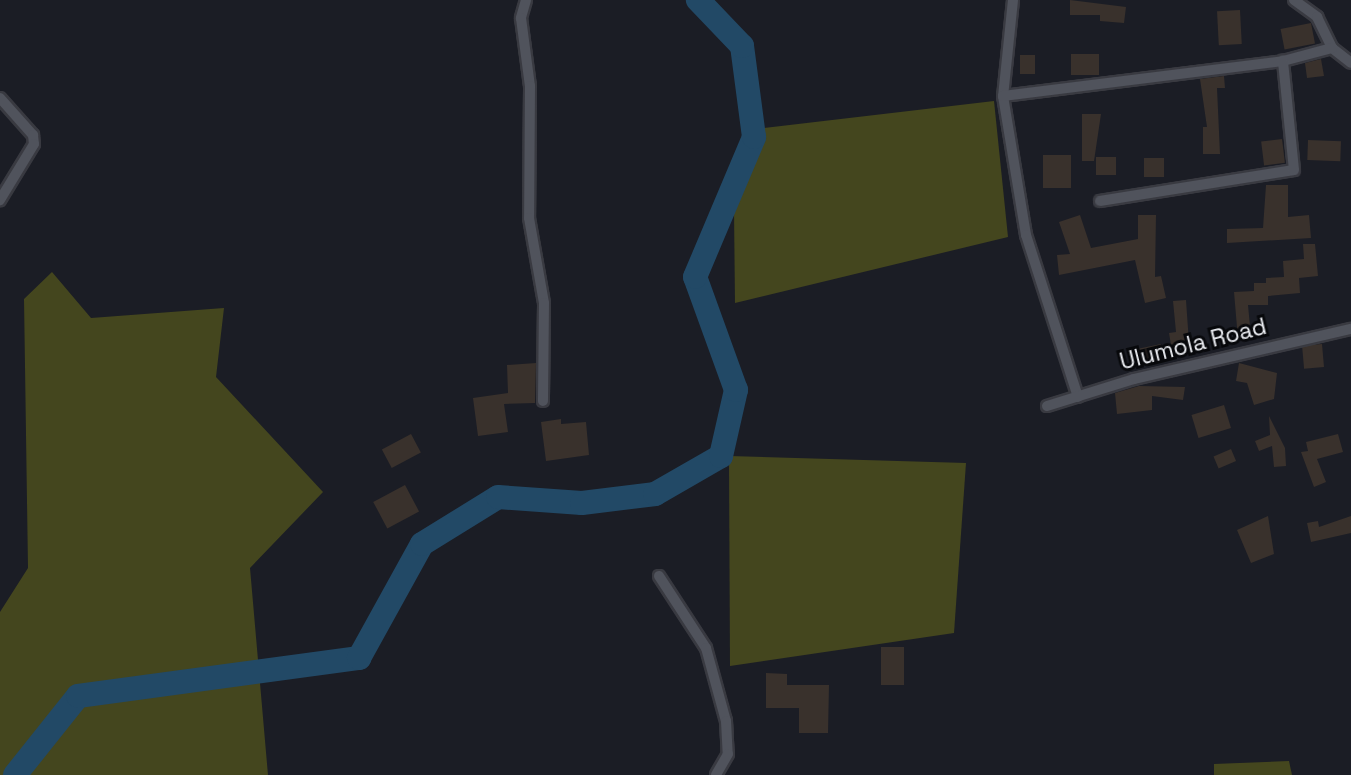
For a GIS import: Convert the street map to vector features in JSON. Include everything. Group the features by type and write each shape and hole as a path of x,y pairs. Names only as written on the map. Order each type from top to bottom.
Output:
{"street":[{"path":"526,0 521,18 530,86 529,207 544,303 543,401"},
{"path":"1013,0 1003,96 1026,235 1078,397"},
{"path":"1294,0 1317,17 1332,48 1351,63"},
{"path":"1003,96 1283,61 1332,48"},
{"path":"1100,201 1294,170 1283,61"},
{"path":"0,98 33,135 34,144 0,200"},
{"name":"Ulumola Road","path":"1047,407 1351,329"},
{"path":"659,576 706,648 726,721 728,754 716,775"}],"green space":[{"path":"994,101 1008,237 735,303 734,210 764,128"},
{"path":"52,272 91,318 224,308 216,377 323,492 250,568 268,775 0,775 0,612 28,568 24,299"},
{"path":"729,456 966,463 954,633 730,666"},
{"path":"1289,761 1292,775 1214,775 1214,764"}],"building":[{"path":"1070,0 1126,7 1124,23 1100,21 1100,15 1070,15"},
{"path":"1240,10 1242,44 1219,45 1217,11"},
{"path":"1311,23 1315,44 1285,50 1281,29"},
{"path":"1071,54 1099,54 1099,75 1071,75"},
{"path":"1020,55 1035,55 1035,74 1020,74"},
{"path":"1321,59 1324,76 1307,78 1305,63"},
{"path":"1224,76 1225,88 1217,88 1220,154 1203,154 1203,127 1207,127 1200,79"},
{"path":"1082,114 1101,114 1094,161 1082,161"},
{"path":"1282,139 1285,163 1264,165 1261,142"},
{"path":"1308,140 1341,141 1340,161 1307,160"},
{"path":"1043,155 1071,155 1071,188 1043,188"},
{"path":"1096,157 1116,157 1116,175 1096,175"},
{"path":"1144,158 1164,158 1164,177 1144,177"},
{"path":"1266,185 1288,185 1288,217 1309,215 1311,238 1227,243 1227,229 1263,228"},
{"path":"1080,215 1091,248 1138,239 1138,215 1156,215 1155,277 1161,276 1166,298 1145,303 1135,260 1059,275 1057,255 1070,254 1059,222"},
{"path":"1303,244 1315,244 1318,276 1299,278 1300,293 1268,296 1268,305 1248,305 1251,337 1238,339 1234,292 1254,291 1254,283 1266,283 1266,278 1284,277 1283,261 1304,259"},
{"path":"1186,300 1189,343 1171,345 1169,333 1176,332 1173,301"},
{"path":"1161,344 1158,360 1140,364 1137,349"},
{"path":"1322,344 1324,367 1304,369 1302,346"},
{"path":"536,363 535,403 504,404 508,432 478,436 473,398 508,393 507,365"},
{"path":"1239,363 1277,373 1274,399 1254,405 1247,383 1236,381"},
{"path":"1139,386 1185,387 1183,400 1152,396 1152,410 1117,414 1115,393"},
{"path":"1224,405 1231,428 1199,438 1191,415"},
{"path":"1269,416 1285,448 1286,466 1274,467 1272,446 1259,451 1255,441 1270,435"},
{"path":"561,419 561,424 586,422 589,455 546,461 541,422"},
{"path":"411,434 421,453 392,468 382,449"},
{"path":"1338,434 1343,452 1317,459 1326,482 1314,487 1301,452 1308,451 1306,442"},
{"path":"1231,449 1236,461 1219,468 1214,456"},
{"path":"405,485 419,511 387,528 373,502"},
{"path":"1268,516 1274,554 1251,563 1237,530"},
{"path":"1351,516 1351,533 1311,542 1307,523 1318,521 1319,527"},
{"path":"881,647 904,647 904,685 881,685"},
{"path":"766,673 787,674 787,685 829,685 828,733 799,733 799,708 766,708"}],"waterway":[{"path":"15,775 78,696 359,658 422,544 498,497 582,503 655,494 721,456 736,390 695,277 754,137 742,46 698,0"}]}
